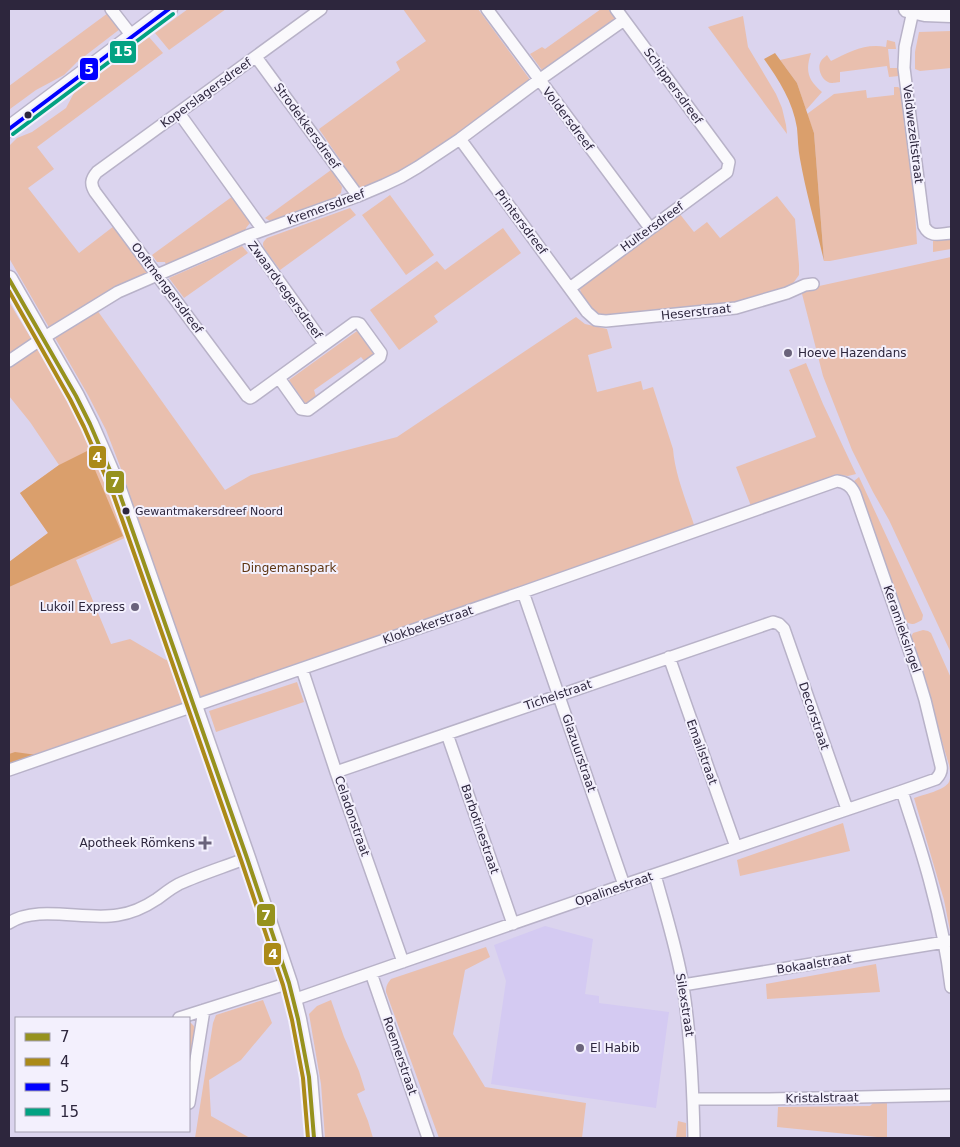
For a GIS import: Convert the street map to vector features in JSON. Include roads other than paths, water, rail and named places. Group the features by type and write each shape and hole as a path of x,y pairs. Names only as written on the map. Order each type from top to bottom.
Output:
{"street":[{"path":"112,9 132,36"},
{"path":"9,129 169,9"},
{"name":"Koperslagersdreef","path":"92,178 97,172 321,9"},
{"name":"Voldersdreef","path":"487,9 650,228"},
{"name":"Schippersdreef","path":"616,9 729,162"},
{"path":"910,10 925,13 951,14"},
{"name":"Veldwezeltstraat","path":"910,10 904,68 924,226 930,233 951,233"},
{"name":"Kremersdreef","path":"9,361 118,292 246,236 358,196 418,167 460,139 624,20"},
{"name":"Strodekkersdreef","path":"256,57 358,196"},
{"name":"Zwaardvegersdreef","path":"179,113 263,230"},
{"name":"Printersdreef","path":"460,139 582,305"},
{"name":"Hultersdreef","path":"570,288 728,172 729,162"},
{"name":"Ooftmengersdreef","path":"92,178 92,186 95,192 248,396 252,397 279,378"},
{"name":"Zwaardvegersdreef","path":"246,236 324,344"},
{"path":"9,278 76,396 100,445 137,542 289,983 309,1077 314,1138"},
{"name":"Heserstraat","path":"582,305 591,317 596,320 615,320 736,308 813,284"},
{"path":"357,322 381,353 380,357 308,410 302,409 279,378 357,322"},
{"name":"Klokbekerstraat","path":"9,770 838,481 846,484"},
{"name":"Keramieksingel","path":"846,484 853,489 855,494 915,667 942,766 942,770 936,778"},
{"name":"Glazuurstraat","path":"523,592 624,885"},
{"name":"Tichelstraat","path":"336,772 773,622 779,624"},
{"name":"Decorstraat","path":"779,624 784,629 847,809"},
{"name":"Emailstraat","path":"669,657 736,847"},
{"name":"Celadonstraat","path":"302,669 403,962"},
{"name":"Barbotinestraat","path":"447,734 513,924"},
{"name":"Opalinestraat","path":"293,1000 936,778"},
{"path":"902,791 948,942 951,988"},
{"path":"9,923 16,918 36,914 101,917 129,912 154,901 178,884 247,858"},
{"name":"Silexstraat","path":"655,875 683,985 691,1045 694,1138"},
{"name":"Bokaalstraat","path":"683,985 948,942"},
{"name":"Roemerstraat","path":"371,973 428,1138"},
{"path":"182,1017 289,983"},
{"path":"190,1097 204,1010"},
{"name":"Kristalstraat","path":"694,1099 951,1095"}],"place":[{"name":"Hoeve Hazendans","path":"788,353"},
{"name":"Gewantmakersdreef Noord","path":"126,511"},
{"name":"Lukoil Express","path":"135,607"},
{"name":"Apotheek Römkens","path":"205,843"},
{"name":"El Habib","path":"580,1048"}],"park label":[{"name":"Dingemanspark","path":"289,568"}]}
